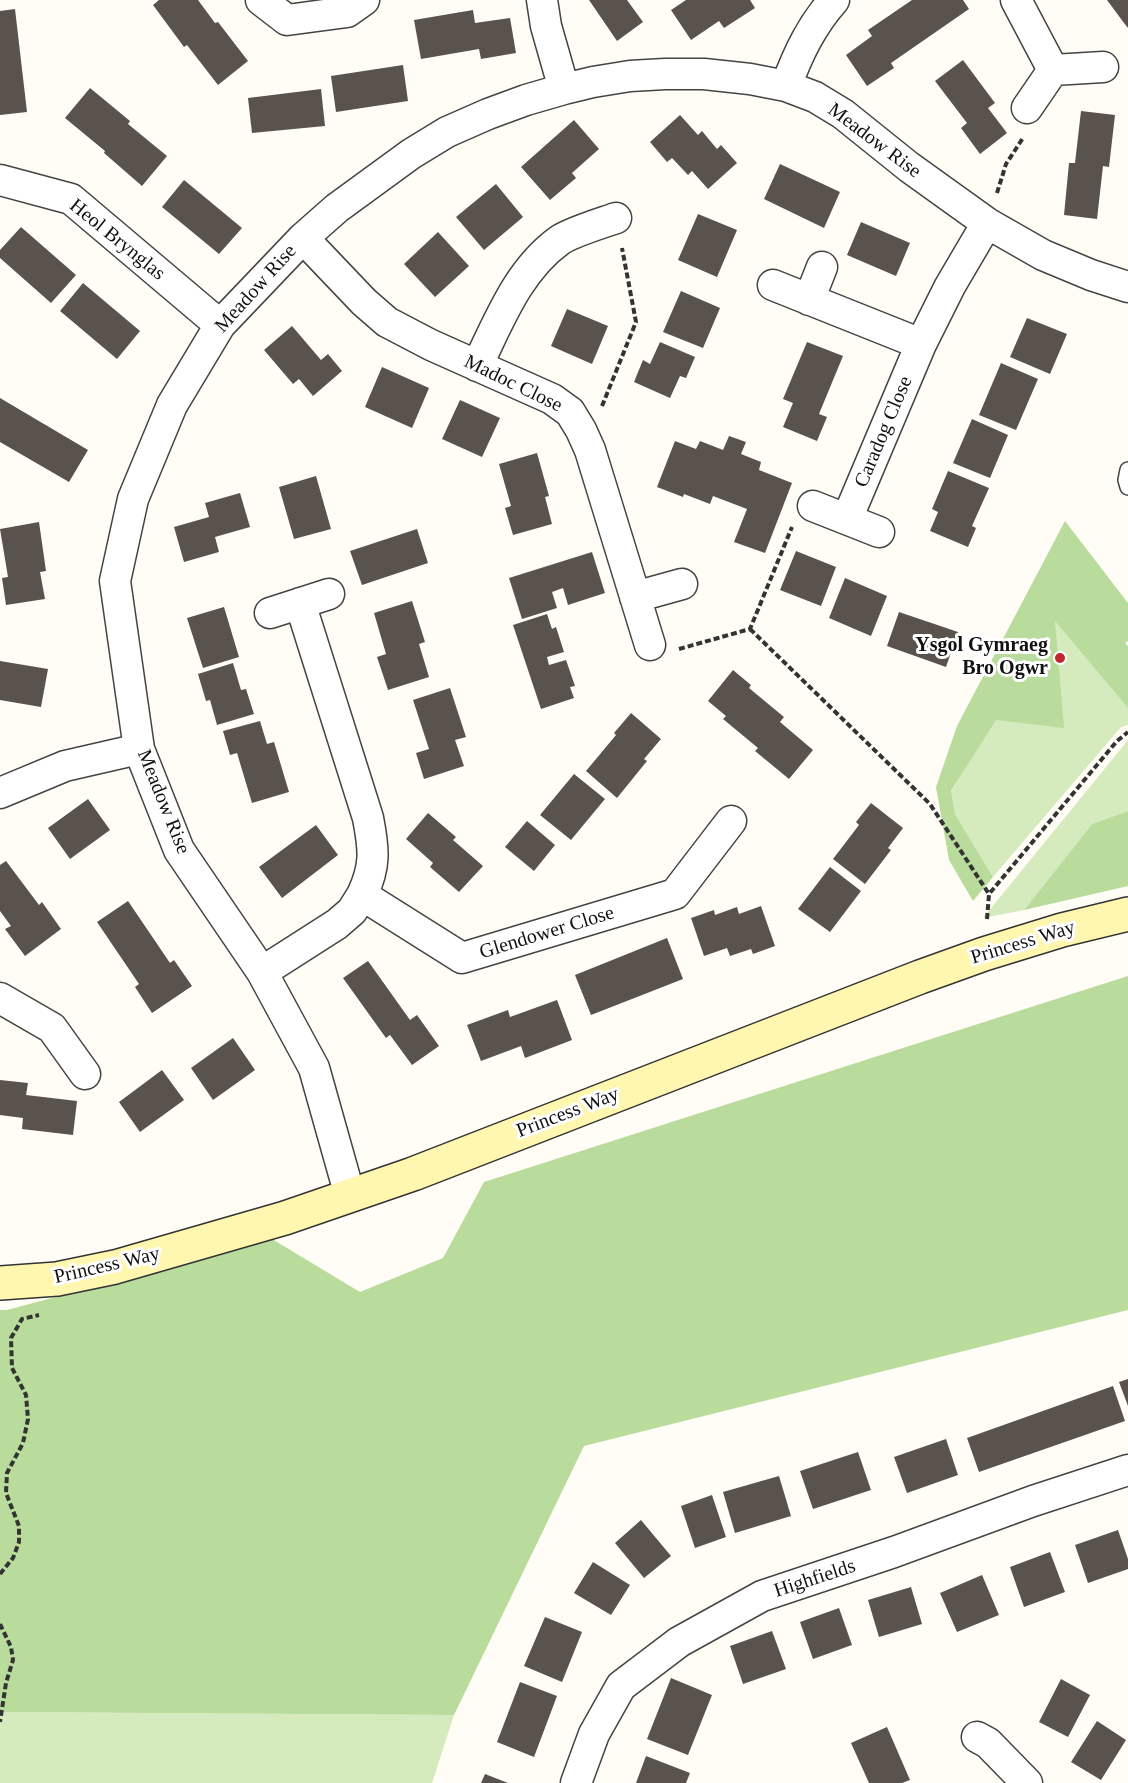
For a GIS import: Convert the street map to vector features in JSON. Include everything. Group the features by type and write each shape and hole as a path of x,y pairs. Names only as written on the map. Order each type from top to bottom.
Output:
{"street":[{"path":"261,0 287,20 346,12 364,0"},
{"path":"542,0 546,26 564,89"},
{"path":"786,86 800,50 815,24 834,0"},
{"path":"1016,0 1053,70"},
{"path":"1053,70 1103,67"},
{"path":"1027,108 1053,70"},
{"name":"Meadow Rise","path":"350,1196 314,1068 262,972 179,850 139,749 116,581 133,499 172,405 220,325 303,238 337,208 411,154 447,132 526,100 564,89 630,76 665,74 704,74 750,79 786,86 815,97 843,114 909,167 987,223 1043,255 1091,275 1128,287"},
{"name":"Heol Brynglas","path":"0,180 71,199 220,325"},
{"path":"477,366 510,298 533,266 561,239 616,218"},
{"name":"Caradog Close","path":"848,519 921,344 950,286 987,223"},
{"name":"Madoc Close","path":"303,238 364,302 387,322 423,342 552,399 570,412 590,450 650,645"},
{"path":"808,300 822,267"},
{"path":"773,285 921,344"},
{"path":"813,506 879,532"},
{"path":"635,597 682,584"},
{"path":"270,613 329,594"},
{"path":"262,972 337,924 352,911 370,880 373,864 374,852 368,818 300,603"},
{"path":"0,793 65,766 139,749"},
{"name":"Glendower Close","path":"362,896 462,958 675,894 731,821"},
{"name":"Princess Way","path":"0,1282 57,1279 115,1267 285,1218 413,1173 909,981 984,954 1062,930 1128,914"},
{"path":"0,998 52,1028 86,1074"},
{"name":"Highfields","path":"576,1783 594,1734 621,1686 679,1642 762,1596 1128,1470"},
{"path":"977,1737 987,1743 1027,1783"}],"lane":[{"path":"1128,470 1126,480 1128,487"}],"path":[{"path":"987,223 1006,164 1023,138 1027,108"},
{"path":"581,430 596,420 636,322 616,218"},
{"path":"750,629 795,518 813,506"},
{"path":"650,645 671,651 750,629"},
{"path":"750,629 930,804 989,894"},
{"path":"984,954 989,894 1117,741 1128,732"},
{"path":"0,1574 13,1558 19,1542 19,1526 6,1493 7,1473 24,1443 28,1419 26,1395 12,1368 11,1338 22,1319 44,1313"},
{"path":"0,1624 11,1647 13,1660 6,1683 0,1722"}],"green space":[{"path":"1065,521 1128,603 1128,641 1125,643 1128,646 1128,708 1055,621 1064,728 996,720 951,791 955,814 993,877 973,901 949,860 936,787 957,726"},
{"path":"1055,620 1128,708 1128,725 1121,727 993,877 955,814 951,792"},
{"path":"1128,740 1128,811 1092,824 1024,910 983,918"},
{"path":"1128,811 1128,886 1024,910 1092,824"},
{"path":"1128,976 1128,1310 584,1446 454,1715 0,1712 0,1310 272,1239 360,1292 443,1258 484,1182"},
{"path":"0,1712 454,1715 432,1783 0,1783"}],"building":[{"path":"159,0 198,0 248,61 218,85 187,45 184,47 153,5"},
{"path":"589,0 627,0 643,22 617,41"},
{"path":"686,0 750,0 755,8 724,28 719,21 691,40 671,10"},
{"path":"912,0 963,0 969,9 891,63 894,68 867,86 846,55 872,36 868,30"},
{"path":"1107,0 1128,0 1128,28 1124,23"},
{"path":"15,9 27,112 0,115 0,11"},
{"path":"473,10 475,23 510,18 516,53 481,59 479,49 421,59 414,20"},
{"path":"963,60 995,103 988,108 1007,133 980,154 961,128 967,123 935,81"},
{"path":"403,65 408,101 336,112 331,76"},
{"path":"90,88 130,121 128,124 167,156 142,186 65,118"},
{"path":"321,89 325,126 252,133 248,98"},
{"path":"1081,111 1115,115 1109,167 1103,166 1097,219 1064,215 1069,163 1075,163"},
{"path":"680,115 698,135 702,131 717,149 721,145 737,163 708,189 692,171 688,175 672,158 667,162 650,142"},
{"path":"574,120 599,149 572,173 576,178 550,200 521,167"},
{"path":"780,164 840,192 824,228 764,199"},
{"path":"184,180 242,228 219,254 162,207"},
{"path":"496,184 523,217 484,250 456,217"},
{"path":"698,214 737,230 717,277 678,260"},
{"path":"861,222 910,243 896,276 847,255"},
{"path":"21,227 76,275 51,303 0,258 0,250"},
{"path":"438,232 469,266 435,297 404,264"},
{"path":"83,283 140,331 117,359 60,311"},
{"path":"681,291 720,308 703,348 663,332"},
{"path":"567,309 608,326 592,364 551,346"},
{"path":"1027,318 1067,334 1050,374 1010,357"},
{"path":"292,326 321,360 328,354 342,371 313,396 299,379 293,384 264,350"},
{"path":"660,342 695,357 686,378 680,376 670,398 634,382 643,360 650,364"},
{"path":"807,342 843,356 819,414 827,417 817,441 783,427 793,403 783,399"},
{"path":"1001,363 1038,379 1016,430 979,415"},
{"path":"382,367 429,388 412,428 365,407"},
{"path":"0,398 88,450 69,482 0,442"},
{"path":"460,400 500,418 482,457 442,439"},
{"path":"972,419 1008,435 990,478 953,463"},
{"path":"729,436 746,442 741,454 761,462 759,470 792,483 765,553 734,542 747,509 713,496 710,504 657,487 675,441 696,449 700,441 723,450"},
{"path":"537,453 549,496 545,497 552,524 513,535 505,508 511,506 499,464"},
{"path":"948,471 989,488 972,526 976,528 968,547 930,531 938,512 932,509"},
{"path":"316,476 331,529 294,539 279,487"},
{"path":"240,493 250,527 215,537 219,552 184,562 174,527 209,517 205,503"},
{"path":"39,522 46,571 40,572 45,599 6,605 2,578 8,577 0,529"},
{"path":"417,529 428,563 362,585 350,551"},
{"path":"796,551 836,567 821,606 780,590"},
{"path":"592,552 605,593 568,605 563,588 552,592 557,608 522,619 509,578"},
{"path":"845,578 887,596 871,636 829,618"},
{"path":"412,601 425,642 419,644 429,677 388,690 377,657 386,654 374,613"},
{"path":"224,607 239,657 203,668 187,618"},
{"path":"899,612 958,632 946,667 887,646"},
{"path":"547,614 552,629 556,627 564,652 547,657 549,665 566,660 575,686 570,687 574,698 541,709 513,625"},
{"path":"0,661 48,669 41,707 0,700"},
{"path":"233,663 241,690 246,689 254,714 217,725 210,700 206,701 198,674"},
{"path":"733,670 751,685 749,688 784,717 780,722 813,750 789,779 755,751 758,748 723,719 726,716 708,701"},
{"path":"450,688 466,737 455,740 464,766 424,779 416,753 429,749 413,700"},
{"path":"631,713 661,739 644,759 647,761 617,798 586,771"},
{"path":"260,721 267,744 274,742 289,792 252,803 237,753 230,755 223,731"},
{"path":"574,774 605,799 571,840 540,815"},
{"path":"88,799 110,830 70,859 48,828"},
{"path":"871,803 903,828 888,848 891,850 865,884 833,859 859,825 856,822"},
{"path":"428,813 456,837 453,840 483,866 459,892 430,867 433,863 406,839"},
{"path":"527,821 555,845 534,871 505,847"},
{"path":"316,825 338,855 282,898 259,867"},
{"path":"6,861 39,905 42,902 61,929 25,956 5,929 11,926 0,911 0,865"},
{"path":"830,867 861,891 830,932 798,909"},
{"path":"128,901 170,963 174,960 192,986 152,1013 135,987 139,984 97,922"},
{"path":"761,906 775,946 753,954 751,949 730,956 727,948 704,956 691,918 714,910 715,915 737,907 739,914"},
{"path":"667,938 683,979 591,1015 575,975"},
{"path":"368,961 410,1020 417,1015 439,1046 412,1065 390,1035 386,1038 343,978"},
{"path":"557,1000 572,1040 525,1058 521,1046 481,1061 467,1025 508,1010 510,1017"},
{"path":"233,1038 255,1070 213,1100 191,1068"},
{"path":"162,1070 184,1100 140,1132 119,1102"},
{"path":"0,1080 28,1083 26,1095 77,1101 73,1135 22,1129 23,1118 0,1115"},
{"path":"1128,1379 1128,1406 1119,1382"},
{"path":"1113,1386 1125,1421 979,1472 967,1438"},
{"path":"946,1439 958,1475 907,1493 894,1457"},
{"path":"858,1452 871,1490 813,1509 800,1471"},
{"path":"779,1476 791,1516 735,1533 723,1492"},
{"path":"712,1495 726,1537 695,1548 681,1506"},
{"path":"641,1520 671,1556 644,1578 615,1543"},
{"path":"1118,1530 1128,1559 1128,1569 1088,1583 1075,1545"},
{"path":"1050,1552 1065,1592 1024,1607 1010,1567"},
{"path":"593,1562 630,1585 611,1615 574,1593"},
{"path":"982,1575 999,1615 957,1632 940,1593"},
{"path":"911,1587 922,1624 879,1637 868,1600"},
{"path":"839,1608 852,1645 813,1659 800,1622"},
{"path":"545,1617 582,1632 562,1682 524,1666"},
{"path":"772,1631 786,1669 743,1684 730,1646"},
{"path":"671,1678 712,1695 688,1755 647,1739"},
{"path":"1061,1679 1090,1695 1068,1737 1039,1722"},
{"path":"520,1682 557,1696 534,1757 497,1742"},
{"path":"1097,1721 1126,1740 1101,1780 1071,1762"},
{"path":"887,1727 910,1780 902,1783 869,1783 851,1743"},
{"path":"646,1756 690,1773 686,1783 636,1783"},
{"path":"485,1774 508,1783 481,1783"}],"place":[{"name":"Ysgol Gymraeg Bro Ogwr","path":"1060,658"}]}
